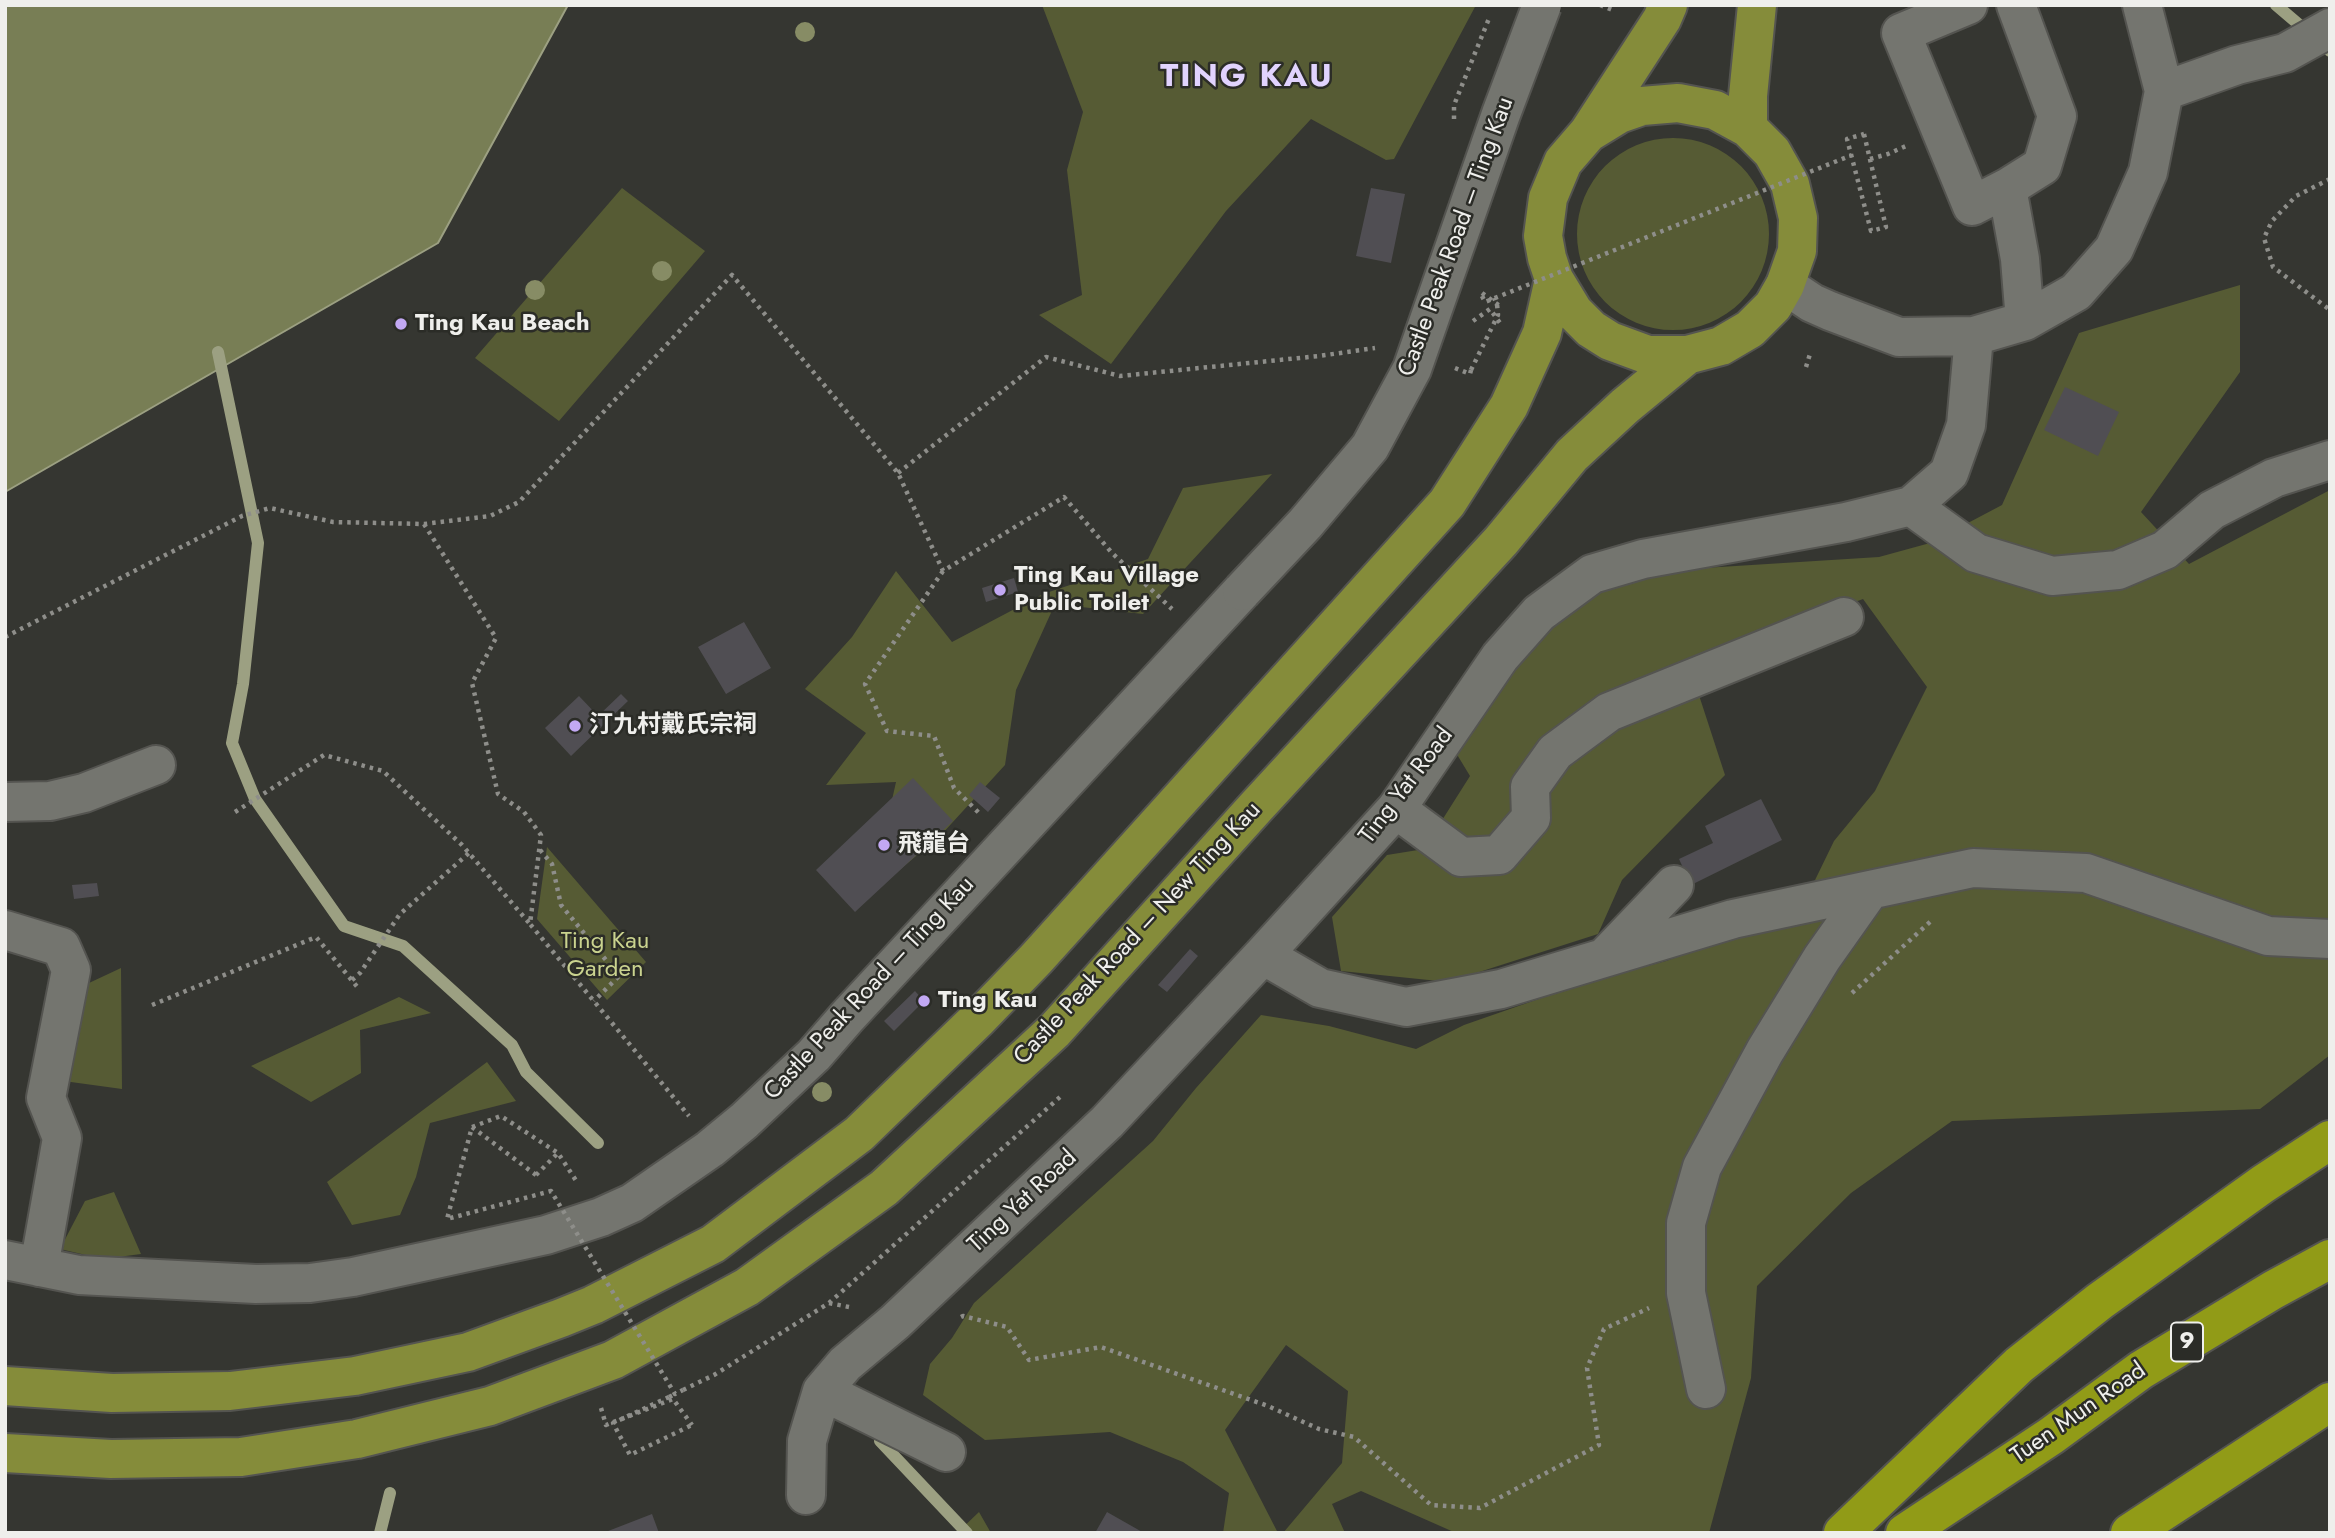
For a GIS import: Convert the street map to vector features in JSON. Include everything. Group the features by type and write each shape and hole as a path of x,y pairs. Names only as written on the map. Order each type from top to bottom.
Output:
{"highway":[{"path":"1843,1533 2019,1365 2101,1301 2263,1184 2330,1140"},
{"name":"Tuen Mun Road","path":"1905,1533 2051,1436 2141,1370 2273,1290 2330,1259"},
{"path":"2130,1533 2330,1402"}],"main road":[{"path":"1588,133 1619,114 1642,106 1678,103 1715,110 1748,128 1772,152 1790,184 1798,218 1797,251 1786,285 1773,306 1750,329 1721,346 1688,355 1648,355 1610,341 1591,329 1574,312 1554,279 1547,258 1543,236 1548,198 1563,162 1588,133 1662,19 1668,5"},
{"path":"1748,128 1748,96 1757,5"},
{"path":"5,1386 112,1393 230,1391 355,1376 468,1352 562,1318 713,1244 859,1134 978,1019 1036,959 1447,503 1508,407 1542,333 1554,279"},
{"name":"Castle Peak Road – New Ting Kau","path":"5,1453 111,1459 241,1457 357,1439 490,1406 613,1360 747,1287 884,1188 1054,1031 1501,541 1572,454 1625,406 1688,355"}],"street":[{"name":"Castle Peak Road – Ting Kau","path":"22,1264 92,1275 256,1284 310,1283 354,1277 546,1235 600,1217 632,1203 710,1149 744,1121 820,1048 1305,524 1370,447 1412,369 1542,5"},
{"path":"1968,5 1901,33 1972,206 2042,166 2057,116 2016,5"},
{"path":"1786,285 1812,303 1899,338 1974,336 2025,321 2076,292 2113,249 2148,172 2164,91 2142,5"},
{"path":"2164,91 2237,65 2285,52 2330,29"},
{"path":"2007,188 2020,259 2025,321"},
{"name":"Ting Yat Road","path":"822,1391 845,1364 895,1322 1107,1122 1263,955 1396,809 1500,657 1539,613 1592,574 1643,559 1846,522 1911,506 1949,473 1966,425 1974,336"},
{"path":"1911,506 1976,553 2052,576 2118,570 2165,551 2212,510 2264,483 2330,460"},
{"path":"1396,809 1461,857 1499,855 1531,818 1530,787 1555,752 1609,712 1844,617"},
{"path":"5,802 50,802 84,793 156,765"},
{"path":"1263,955 1320,988 1406,1007 1502,989 1733,919 1973,868 2086,873 2268,936 2330,939"},
{"path":"1604,958 1674,885"},
{"path":"1706,1389 1686,1293 1686,1223 1702,1167 1765,1051 1822,958 1870,890"},
{"path":"5,930 61,947 71,970 46,1098 62,1138 22,1264"},
{"path":"806,1495 807,1441 822,1391 946,1452"}],"path":[{"path":"1600,5 1615,11"},
{"path":"1864,134 1886,226 1871,231 1852,155 1847,139 1864,134"},
{"path":"1479,291 1485,302 1852,155"},
{"path":"2330,179 2296,196 2272,221 2264,238 2273,267 2330,310"},
{"path":"5,637 242,516 270,508 332,522 424,524 489,516 519,502 732,275 898,472 943,571"},
{"path":"1472,291 1479,291 1502,307"},
{"path":"1453,362 1451,367 1469,374 1498,315 1494,298"},
{"path":"1473,321 1490,309 1500,323"},
{"path":"898,472 1046,357 1119,376 1389,346"},
{"path":"1806,367 1810,354"},
{"path":"981,814 954,788 934,736 887,731 865,684 943,571 1064,498 1112,553 1180,617"},
{"path":"424,524 496,638 472,683 498,794 524,812 541,835 530,924"},
{"path":"235,812 324,755 383,771 469,853 692,1120 710,1149"},
{"path":"540,849 552,864 561,905 620,976 593,1001"},
{"path":"352,980 360,973 400,914 469,853"},
{"path":"1848,997 1934,918"},
{"path":"152,1005 316,937 359,989"},
{"path":"598,1402 606,1425 673,1399 692,1425 629,1455 613,1423 676,1394 714,1375 829,1303 1060,1097"},
{"path":"472,1127 501,1116 556,1151 600,1217"},
{"path":"472,1127 447,1219 551,1191 676,1394"},
{"path":"472,1127 536,1175 556,1151"},
{"path":"954,1320 964,1316 1007,1327 1029,1360 1101,1347 1268,1406 1319,1429 1354,1437 1431,1505 1480,1508 1599,1445 1587,1368 1604,1329 1650,1307 1686,1270"},
{"path":"829,1303 851,1308"}],"green space":[{"path":"1042,5 1476,5 1394,159 1386,160 1311,119 1226,211 1111,364 1039,315 1082,295 1067,170 1083,112"},
{"path":"1673,138 1710,145 1741,166 1762,197 1769,234 1762,271 1741,302 1710,323 1673,330 1636,323 1605,302 1584,271 1577,234 1584,197 1605,166 1636,145"},
{"path":"622,188 705,251 559,421 475,358"},
{"path":"2240,285 2240,372 2141,512 2189,564 2330,490 2330,1055 2260,1109 1952,1121 1851,1193 1757,1286 1751,1378 1709,1533 1456,1533 1361,1491 1332,1504 1345,1533 1283,1533 1342,1463 1348,1391 1286,1345 1225,1430 1278,1533 1223,1533 1229,1493 1183,1462 1110,1432 985,1440 923,1395 930,1364 952,1338 974,1303 1153,1141 1261,1015 1329,1026 1416,1049 1464,1025 1593,980 1666,961 1799,913 1834,841 1875,791 1927,687 1863,599 1661,675 1696,686 1725,775 1622,880 1598,934 1448,982 1341,971 1332,917 1387,855 1418,850 1439,825 1470,776 1450,743 1520,652 1588,597 1656,571 1879,557 1930,543 2002,505 2079,333"},
{"path":"1272,474 1143,614 1055,604 1016,690 1005,765 941,835 871,894 896,782 826,785 866,733 805,689 852,637 896,571 952,642 1043,594 1148,559 1183,488"},
{"name":"Ting Kau Garden","path":"547,847 646,962 607,1000 537,919"},
{"path":"121,968 122,1089 49,1079 74,990"},
{"path":"399,997 431,1013 360,1030 361,1073 311,1102 251,1066"},
{"path":"487,1062 516,1101 430,1123 416,1177 400,1215 352,1225 327,1182"},
{"path":"114,1192 141,1254 103,1259 60,1249 85,1201"},
{"path":"979,1512 991,1533 957,1533"}],"shaded area":[{"path":"5,5 568,5 438,243 5,492"}],"building":[{"path":"1371,188 1405,194 1391,263 1356,256"},
{"path":"2065,387 2119,412 2098,456 2044,430"},
{"name":"Ting Kau Village Public Toilet","path":"1014,578 1018,592 986,602 982,588"},
{"path":"744,622 771,668 726,694 698,647"},
{"name":"汀九村戴氏宗祠","path":"621,694 628,701 571,756 545,728 579,696 598,716"},
{"name":"飛龍台","path":"913,778 953,821 855,912 816,870"},
{"path":"980,782 1000,798 988,812 969,795"},
{"path":"1761,799 1782,840 1691,885 1679,859 1713,843 1705,826"},
{"path":"97,883 99,896 74,899 72,885"},
{"path":"1190,949 1198,956 1167,992 1158,985"},
{"path":"915,991 924,1001 894,1031 884,1021"},
{"path":"1107,1512 1144,1533 1095,1533"},
{"path":"652,1514 659,1533 603,1533"}],"waterway":[{"path":"2276,5 2330,51"},
{"path":"218,352 258,543 243,684 232,743 255,799 344,926 403,946 512,1045 526,1072 598,1143"},
{"path":"880,1441 967,1533"},
{"path":"380,1533 390,1493"}],"place":[{"name":"Ting Kau Beach","path":"401,324"},
{"name":"Ting Kau Village Public Toilet","path":"1000,590"},
{"name":"汀九村戴氏宗祠","path":"575,726"},
{"name":"飛龍台","path":"884,845"},
{"name":"Ting Kau","path":"924,1001"}],"district":[{"name":"TING KAU","path":"1247,78"}]}
